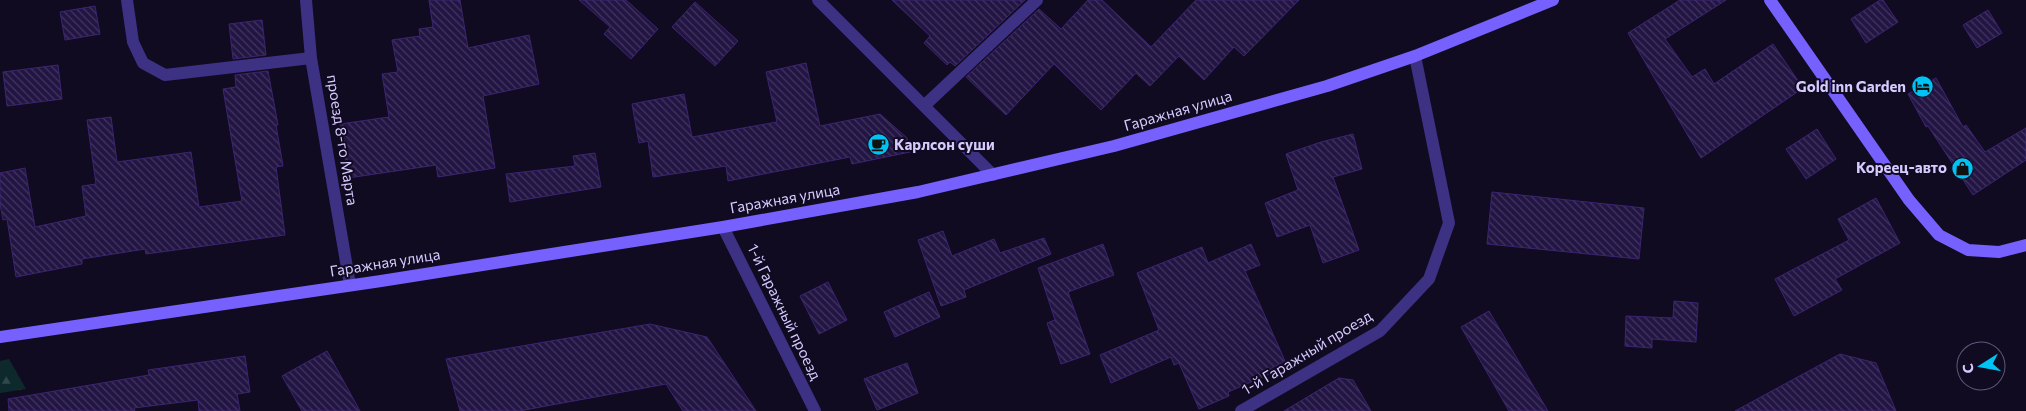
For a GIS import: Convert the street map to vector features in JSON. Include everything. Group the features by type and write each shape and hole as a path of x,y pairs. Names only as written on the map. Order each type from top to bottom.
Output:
{"street":[{"path":"127,0 133,42 143,64 166,75 311,58"},
{"name":"проезд 8-го Марта","path":"306,0 311,58 350,285"},
{"path":"818,0 993,175"},
{"path":"924,106 1037,0"},
{"name":"Гаражная улица","path":"0,337 350,285 724,226 880,199 993,175 1160,133 1327,86 1416,56 1536,3 1553,0"},
{"path":"1770,0 1909,200 1939,235 1968,250 1999,252 2026,245"},
{"name":"1-й Гаражный проезд","path":"1241,411 1380,331 1429,279 1449,223 1416,56"},
{"name":"1-й Гаражный проезд","path":"724,226 815,411"}],"green space":[{"path":"9,359 26,389 0,393 0,361"}],"building":[{"path":"429,0 460,0 468,48 529,35 539,84 483,96 495,168 438,177 436,165 348,178 340,124 389,117 382,74 398,72 392,40 420,36 419,29 433,27"},
{"path":"579,0 626,0 658,29 631,59 604,34 610,27"},
{"path":"892,0 1025,0 955,66 950,62 947,65 924,43 930,36"},
{"path":"1088,0 1102,0 1151,47 1196,0 1299,0 1244,56 1234,47 1204,80 1179,56 1150,86 1136,73 1101,110 1054,64 1006,115 966,77 1039,9 1061,29"},
{"path":"1680,0 1726,0 1665,39 1692,77 1705,69 1714,84 1773,44 1803,88 1701,158 1628,33"},
{"path":"1880,0 1883,0 1898,22 1866,43 1851,19"},
{"path":"695,2 738,41 715,66 672,27"},
{"path":"95,6 100,34 65,40 60,12"},
{"path":"1988,10 2002,33 1977,48 1963,25"},
{"path":"262,20 266,55 233,59 229,24"},
{"path":"806,63 820,126 880,114 907,138 910,152 852,164 850,157 728,181 726,166 653,177 648,141 639,143 632,104 684,94 692,137 777,122 766,72"},
{"path":"58,65 62,99 7,106 3,72"},
{"path":"268,71 283,166 276,167 285,235 146,254 145,249 82,259 82,264 16,277 7,219 3,220 0,204 0,173 25,168 35,227 86,216 82,186 96,184 87,120 111,117 117,162 191,152 199,207 242,201 223,89 236,87 235,75"},
{"path":"1936,78 1963,127 1966,125 1985,152 2026,128 2026,160 1973,195 1928,126 1926,127 1908,94"},
{"path":"1817,129 1836,159 1806,179 1786,149"},
{"path":"1353,134 1362,169 1333,177 1359,250 1323,263 1310,225 1277,237 1265,203 1298,190 1286,154"},
{"path":"595,153 601,187 510,202 506,174 575,166 573,156"},
{"path":"1492,192 1644,208 1639,259 1487,244"},
{"path":"1876,198 1900,243 1835,279 1842,290 1794,316 1775,279 1849,240 1838,219"},
{"path":"943,231 952,256 994,239 1000,253 1044,238 1051,254 964,290 966,297 941,306 918,240"},
{"path":"1103,244 1114,275 1068,292 1090,354 1061,364 1047,323 1055,320 1038,268"},
{"path":"1251,244 1260,265 1245,271 1285,361 1270,369 1279,370 1228,392 1229,396 1199,409 1179,363 1174,365 1171,357 1111,383 1100,355 1159,330 1137,273 1202,247 1208,263"},
{"path":"828,282 847,320 819,334 800,296"},
{"path":"929,292 940,317 895,337 884,312"},
{"path":"1674,301 1698,303 1696,342 1652,339 1652,348 1625,346 1626,316 1673,318"},
{"path":"1489,311 1548,411 1509,411 1461,327"},
{"path":"650,324 707,337 756,411 683,411 666,384 519,411 460,411 446,359"},
{"path":"327,351 360,411 302,411 282,376"},
{"path":"1840,354 1876,363 1896,411 1735,411"},
{"path":"245,356 250,392 237,394 240,411 199,411 198,400 134,408 135,411 9,411 8,399 149,375 148,370"},
{"path":"907,363 918,393 877,410 864,379"},
{"path":"1339,378 1353,380 1371,411 1284,411"}],"place":[{"name":"Gold inn Garden","path":"1922,87"},
{"name":"Карлсон суши","path":"878,145"},
{"name":"Кореец-авто","path":"1963,168"}]}
